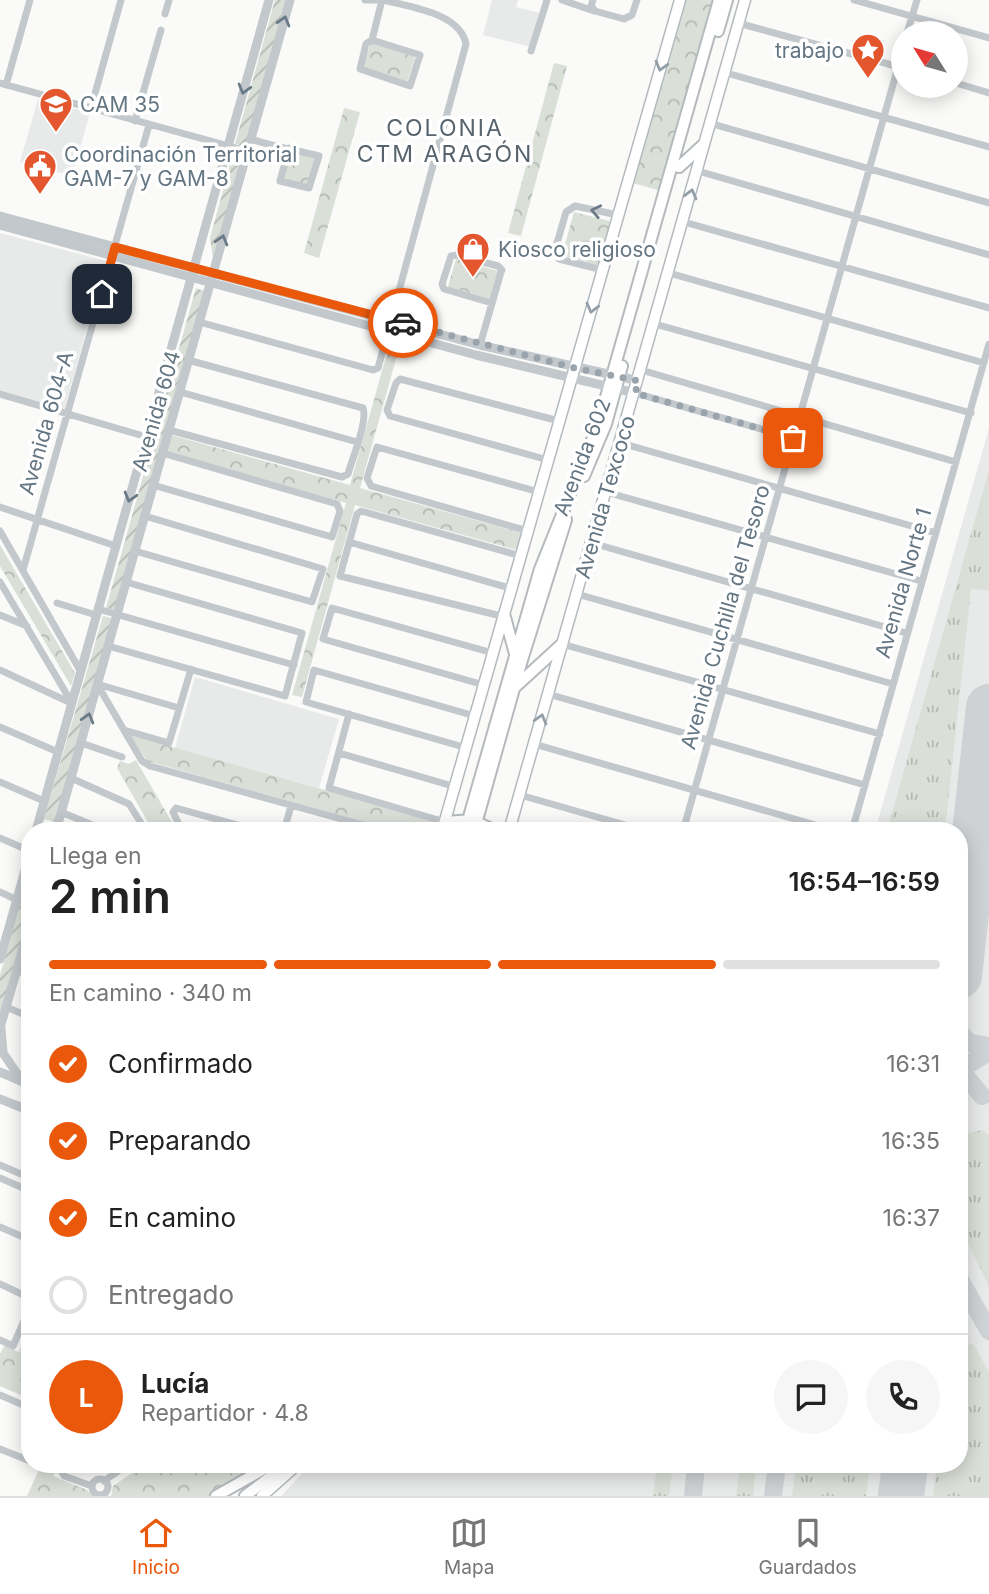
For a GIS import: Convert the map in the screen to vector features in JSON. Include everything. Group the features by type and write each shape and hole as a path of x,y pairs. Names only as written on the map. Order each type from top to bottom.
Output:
{"main road":[{"name":"Avenida 602","path":"446,822 680,0"},
{"name":"Avenida 602","path":"474,822 555,550 602,435 719,0"},
{"name":"Avenida 602","path":"616,375 727,0"},
{"name":"Avenida Texcoco","path":"512,822 684,222 744,0"},
{"path":"679,167 703,145"},
{"name":"Avenida 602","path":"473,822 515,654 548,545 613,387"},
{"path":"505,617 515,654"},
{"path":"514,688 562,644"},
{"path":"216,1496 257,1473"},
{"path":"230,1496 260,1473"},
{"path":"246,1496 276,1473"},
{"path":"262,1496 287,1473"}],"street":[{"path":"30,0 3,84 247,151"},
{"path":"91,108 121,0"},
{"path":"166,14 169,0"},
{"name":"Avenida 604","path":"39,820 270,0"},
{"name":"Avenida 604","path":"58,822 290,0"},
{"path":"367,0 376,0"},
{"path":"200,322 376,370 462,63 465,38 459,29 436,15 383,0 372,40 366,44 360,69 410,86 420,55 372,40"},
{"path":"531,51 547,0"},
{"path":"562,0 593,5 627,19 632,15 637,0"},
{"path":"854,0 989,38"},
{"path":"911,21 917,0"},
{"path":"738,23 891,65"},
{"path":"135,121 161,30"},
{"path":"723,72 989,147"},
{"path":"968,87 989,93"},
{"name":"Avenida Cuchilla del Tesoro","path":"685,822 891,97"},
{"path":"709,123 989,203"},
{"name":"Avenida 604-A","path":"23,570 149,125"},
{"path":"251,139 289,148 319,156 309,188 280,181 289,148"},
{"path":"698,171 989,255"},
{"path":"603,270 559,258 555,250 566,212 575,206 618,215"},
{"path":"0,216 191,278 571,379 613,387 793,438"},
{"path":"684,222 989,309"},
{"path":"0,225 85,243"},
{"path":"113,252 194,267 480,345 639,381"},
{"path":"480,345 492,303 501,268 453,255 442,284 444,289 492,303"},
{"path":"669,273 984,363"},
{"path":"655,324 971,413"},
{"name":"Avenida Norte 1","path":"855,822 989,344"},
{"path":"169,430 345,477 357,442 365,410 188,360"},
{"path":"648,372 956,462"},
{"path":"548,460 387,414 398,380 559,421"},
{"path":"180,392 357,442"},
{"path":"0,394 147,437"},
{"path":"621,443 936,533"},
{"path":"528,531 368,483 377,447 539,492"},
{"path":"153,485 332,537 341,506 162,453"},
{"path":"606,492 921,581"},
{"path":"0,507 116,546"},
{"path":"505,617 340,576 358,512 521,556"},
{"path":"135,551 312,603 323,569 145,516"},
{"path":"0,531 80,672"},
{"path":"349,542 513,589"},
{"path":"592,543 906,633"},
{"path":"0,582 72,703"},
{"path":"108,646 285,696 302,633 126,582"},
{"path":"577,594 893,684"},
{"path":"57,603 117,614 294,664"},
{"path":"484,685 323,639 331,608 493,653"},
{"path":"0,615 28,627"},
{"path":"562,644 880,734"},
{"path":"124,730 167,743 170,741 191,669"},
{"path":"0,670 72,703"},
{"path":"467,748 306,702 314,670 475,716"},
{"path":"97,684 179,708"},
{"path":"97,684 142,761 150,766 351,822"},
{"path":"548,694 865,785"},
{"path":"349,715 329,789 429,822"},
{"path":"0,727 58,752"},
{"path":"81,743 122,757"},
{"path":"534,744 804,822"},
{"path":"339,753 456,787"},
{"path":"71,778 128,804 140,822"},
{"path":"0,782 44,801"},
{"path":"520,795 614,822"},
{"path":"287,822 291,806"},
{"path":"179,822 174,810 179,808 228,822"},
{"path":"61,812 85,822"},
{"path":"39,820 44,822"},
{"path":"0,838 21,848"},
{"path":"0,959 21,885"},
{"path":"0,892 17,900"},
{"path":"21,959 0,1028 3,1053 21,1076"},
{"path":"17,970 21,972"},
{"path":"6,1007 21,1013"},
{"path":"0,1072 21,1081"},
{"path":"0,1098 21,1107"},
{"path":"0,1165 21,1174"},
{"path":"0,1178 21,1187"},
{"path":"0,1227 21,1236"},
{"path":"0,1284 21,1294"},
{"path":"0,1340 13,1346 21,1328"},
{"path":"0,1395 21,1404"},
{"path":"0,1449 21,1457"},
{"path":"69,1473 92,1486 95,1493 103,1495 107,1488 104,1481"},
{"path":"92,1486 95,1481 104,1481 116,1473"}],"shaded area":[{"path":"492,0 518,0 516,7 540,13 531,47 483,35"},
{"name":"CAM 35","path":"38,99 90,113 72,176 20,162"},
{"path":"0,233 106,261 64,410 0,392"},
{"path":"989,428 989,1496 281,1496 303,1473 968,1473 968,822 878,822"},
{"path":"195,677 339,719 319,788 175,748"}],"green space":[{"path":"275,0 286,0 245,146 235,144"},
{"path":"684,0 714,0 661,191 633,183"},
{"path":"371,43 415,57 407,82 362,69"},
{"path":"554,63 567,66 521,236 508,233"},
{"path":"344,108 360,112 319,258 304,253"},
{"path":"291,150 317,158 309,186 282,179"},
{"path":"233,154 242,157 213,259 210,238"},
{"path":"574,212 613,222 601,266 562,255"},
{"path":"456,259 498,271 491,299 448,287"},
{"path":"196,288 204,291 115,610 106,608"},
{"path":"391,339 401,341 360,488 522,533 517,550 355,505 302,697 292,695 346,503 166,452 171,435 350,485"},
{"path":"989,470 989,590 971,589 946,822 890,822"},
{"path":"0,545 75,673 71,686 0,566"},
{"path":"103,616 112,618 56,822 44,819"},
{"path":"130,735 439,822 364,822 147,761"},
{"path":"136,760 172,822 148,822 117,768 120,761 129,764"},
{"path":"21,900 21,946 0,1020 0,975"},
{"path":"982,1130 989,1135 989,1287 968,1242 968,1134"},
{"path":"968,1343 974,1345 989,1372 989,1496 933,1496 936,1473 968,1473"},
{"path":"4,1346 19,1352 21,1347 21,1395 0,1386 0,1354"},
{"path":"37,1473 54,1473 53,1476 87,1490 93,1496 27,1496"},
{"path":"132,1473 242,1473 209,1496 111,1496 113,1486"},
{"path":"656,1473 672,1473 669,1496 653,1496"},
{"path":"739,1473 755,1473 753,1496 736,1496"},
{"path":"795,1473 869,1473 866,1496 792,1496"}],"taxiway":[{"path":"979,801 989,769"},
{"path":"968,1041 989,1046"},
{"path":"968,1065 989,1052"},
{"path":"968,1079 982,1096"},
{"path":"968,1294 989,1331"},
{"path":"693,1496 695,1473"},
{"path":"773,1496 776,1473"}],"runway":[{"path":"968,895 989,707"},
{"path":"901,1496 904,1473"}],"way so far":[{"path":"403,323 480,345 639,381 635,393 793,438"}],"place":[{"name":"trabajo","path":"868,80"},
{"name":"CAM 35","path":"56,134"},
{"name":"Coordinación Territorial GAM-7 y GAM-8","path":"40,196"},
{"name":"Kiosco religioso","path":"473,279"}],"district":[{"name":"COLONIA CTM ARAGÓN","path":"445,141"}],"route":[{"path":"102,294 115,247 403,323"}]}
